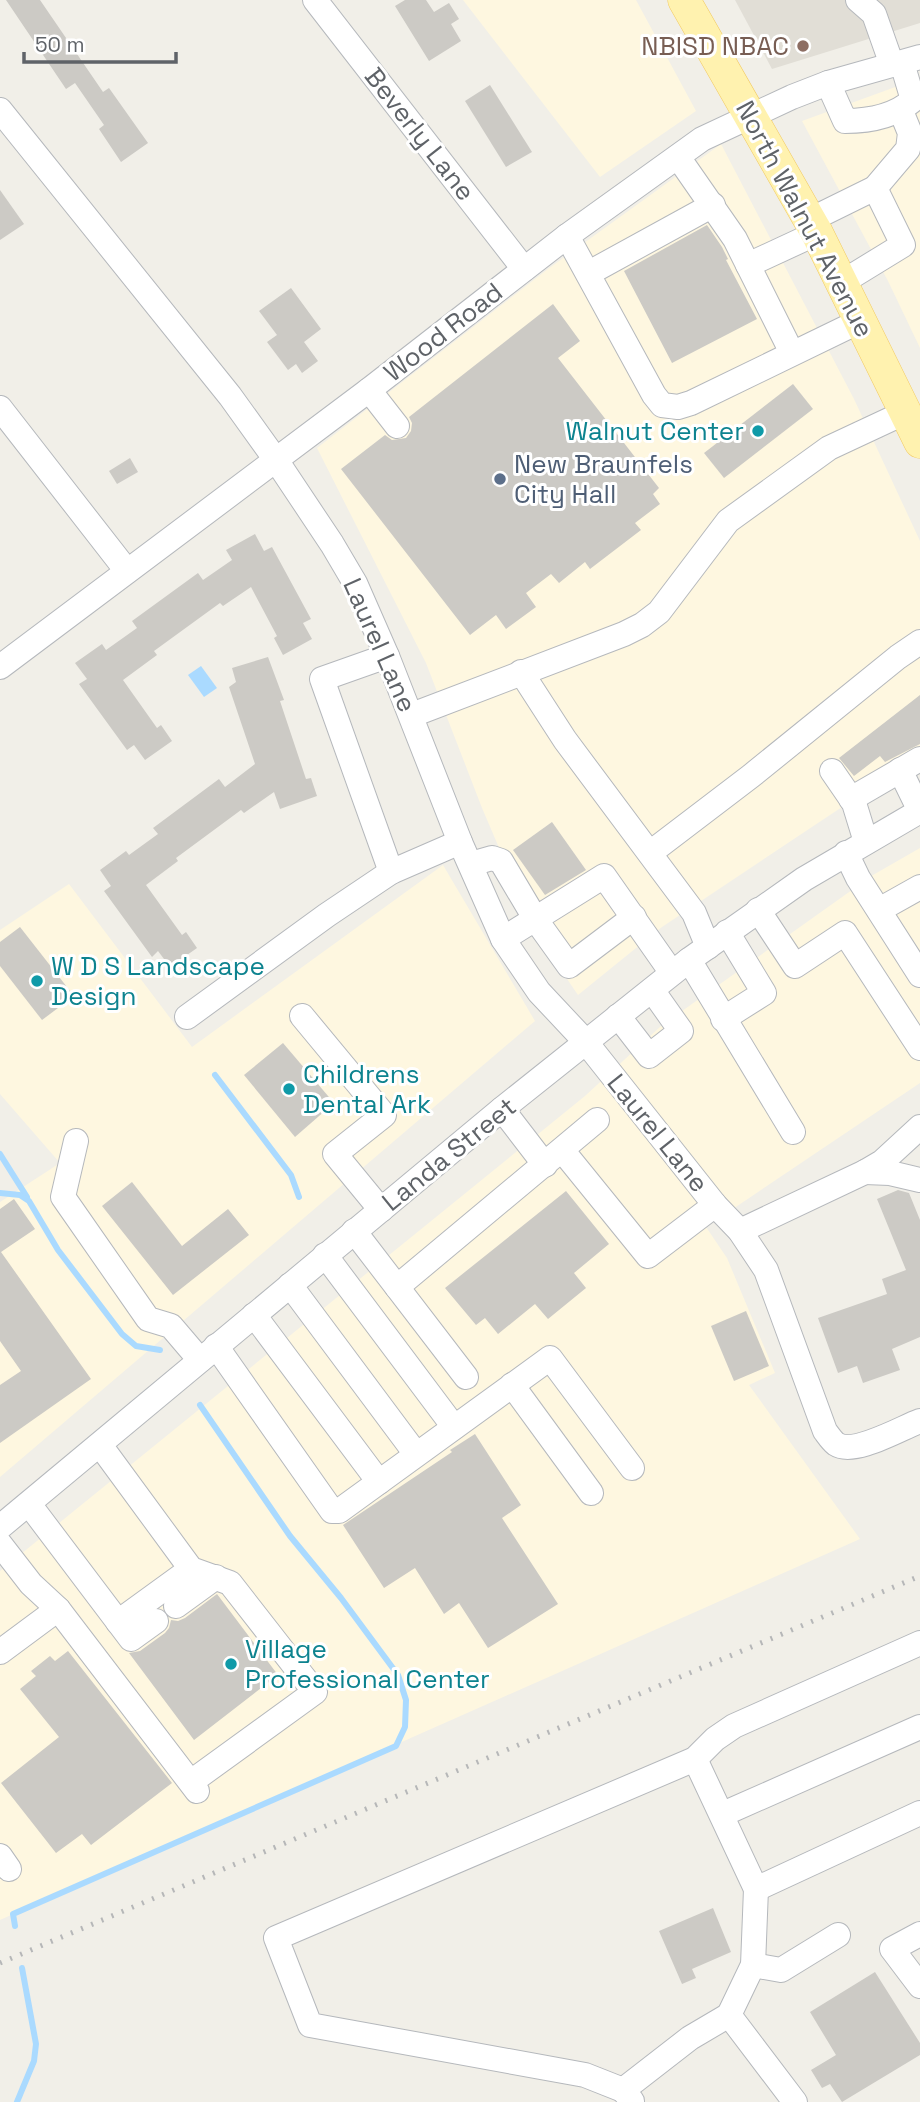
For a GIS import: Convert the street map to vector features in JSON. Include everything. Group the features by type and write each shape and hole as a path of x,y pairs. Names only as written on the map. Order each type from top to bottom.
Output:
{"main road":[{"name":"North Walnut Avenue","path":"684,0 813,227 920,442"}],"street":[{"name":"Beverly Lane","path":"316,0 524,269"},
{"path":"748,265 876,188 908,149 912,103 905,62 874,14 858,0"},
{"name":"Wood Road","path":"2,662 369,390 567,236 702,139 828,83 905,62"},
{"path":"828,83 845,121 862,121 912,103"},
{"name":"Laurel Lane","path":"0,110 230,396 332,544 355,583 387,656 503,939 539,992 585,1041 715,1205 740,1231 766,1270 825,1431 836,1444 849,1448 861,1446 920,1420"},
{"path":"678,157 735,239 792,353"},
{"path":"841,283 903,245 876,188"},
{"path":"589,273 713,205"},
{"path":"567,236 662,405 684,405 860,321"},
{"path":"369,390 397,426"},
{"path":"0,408 127,571"},
{"path":"412,715 642,625 670,599 685,575 728,521 829,448 906,412"},
{"path":"650,853 920,642"},
{"path":"387,656 322,678 391,872"},
{"path":"520,673 565,740 694,913 690,960"},
{"path":"851,799 910,765 920,811"},
{"path":"832,771 851,799 856,848 879,910 920,975"},
{"name":"Landa Street","path":"0,1527 585,1041 758,910 920,811"},
{"path":"187,1017 391,872 466,853 501,861 536,920 569,966 634,918"},
{"path":"503,939 604,876 634,918 690,960 793,1132"},
{"path":"879,910 920,887"},
{"path":"758,910 795,966 845,933 920,1048"},
{"path":"723,1019 764,993 727,932"},
{"path":"618,1016 649,1056 681,1031 652,989"},
{"path":"302,1016 384,1115 335,1154 381,1210"},
{"path":"502,1109 553,1157 648,1256 715,1205"},
{"path":"397,1287 597,1120"},
{"path":"740,1231 864,1172 882,1161 920,1127"},
{"path":"76,1141 63,1197 148,1319 171,1326 208,1353 332,1511 339,1511 550,1358 632,1468"},
{"path":"864,1172 890,1173 920,1180"},
{"path":"355,1231 466,1377"},
{"path":"325,1255 454,1427"},
{"path":"290,1285 416,1454"},
{"path":"254,1315 379,1482"},
{"path":"512,1385 591,1493"},
{"path":"0,1544 31,1584 58,1609 194,1787 315,1692 230,1583 191,1569 100,1445"},
{"path":"29,1504 131,1639 216,1577"},
{"path":"118,1622 191,1569"},
{"path":"0,1652 58,1609"},
{"path":"695,1759 756,1889 753,1965 729,2015 690,2038 628,2096 585,2075 310,2025 276,1938 695,1759 715,1739 734,1726 920,1643"},
{"path":"723,1814 920,1727"},
{"path":"756,1889 920,1813"},
{"path":"920,1934 892,1949 920,1986"},
{"path":"753,1965 781,1970 838,1935"},
{"path":"729,2015 795,2102"}],"shaded area":[{"path":"463,0 636,0 696,111 600,177"},
{"name":"NBISD NBAC","path":"735,0 920,0 920,23 772,69"},
{"path":"920,78 920,348 888,281 802,121"},
{"path":"721,144 854,399 920,541 920,763 839,809 662,927 578,995 535,932 482,808 426,663 317,448 548,269"},
{"path":"920,848 920,1083 706,1227 727,1258 775,1373 749,1385 860,1539 0,1920 0,1571 585,1096 661,1026 873,875"},
{"path":"443,865 535,1021 0,1477 0,1202 60,1163 0,1094 0,930 69,884 192,1047"}],"water":[{"path":"201,666 217,688 204,697 188,675"}],"building":[{"path":"6,0 40,0 103,92 109,88 148,143 121,162 99,129 104,125 75,83 66,89"},
{"path":"405,0 426,0 434,12 449,3 459,19 451,24 461,41 429,61 395,6"},
{"path":"490,85 532,152 506,167 465,101"},
{"path":"0,190 24,224 0,240"},
{"path":"707,225 722,247 757,319 672,363 624,271"},
{"path":"291,288 321,329 304,342 318,361 302,373 296,364 288,370 267,342 277,335 259,311"},
{"name":"New Braunfels City Hall","path":"553,304 580,341 558,358 659,488 653,494 660,504 635,523 641,530 590,569 585,562 559,583 551,574 526,593 536,607 506,629 496,615 470,635 341,469 385,435 392,440 406,438 411,431 412,423 409,417"},
{"name":"Walnut Center","path":"793,384 813,409 724,478 704,453"},
{"path":"130,458 138,472 117,484 109,471"},
{"path":"255,534 264,551 272,547 311,619 303,623 312,639 283,655 274,638 277,636 251,587 223,606 220,603 154,651 157,655 123,680 157,728 161,725 172,741 145,760 134,745 127,750 79,684 87,679 75,663 102,644 106,650 137,628 132,621 198,573 203,580 232,560 226,550"},
{"path":"268,657 284,700 280,701 306,779 311,778 317,796 280,809 274,792 244,813 241,810 176,858 178,861 146,885 182,935 186,932 197,948 170,967 158,951 152,957 104,891 111,886 100,870 126,851 129,855 158,834 153,828 219,779 225,787 255,764 229,687 236,682 232,668"},
{"path":"920,695 920,744 885,762 880,756 854,776 839,758"},
{"path":"552,822 586,870 545,895 513,850"},
{"name":"W D S Landscape Design","path":"20,927 74,996 42,1020 0,966 0,942"},
{"name":"Childrens Dental Ark","path":"283,1043 334,1103 295,1137 244,1075"},
{"path":"132,1182 182,1246 228,1209 249,1235 173,1295 102,1206"},
{"path":"898,1190 909,1193 920,1220 920,1337 892,1349 900,1370 863,1383 857,1366 838,1373 818,1318 887,1294 882,1279 906,1270 877,1199"},
{"path":"566,1191 609,1244 574,1273 586,1288 548,1319 535,1304 498,1334 485,1318 476,1325 445,1288"},
{"path":"14,1199 35,1229 1,1252 91,1379 0,1443 0,1385 21,1371 0,1341 0,1209"},
{"path":"746,1311 769,1366 734,1381 711,1326"},
{"path":"475,1434 521,1505 502,1518 558,1604 488,1648 459,1603 444,1614 415,1568 384,1588 343,1525"},
{"name":"Village Professional Center","path":"217,1594 278,1675 194,1740 129,1653 140,1651 165,1633 171,1620 185,1618"},
{"path":"68,1651 172,1783 91,1845 82,1834 56,1853 1,1783 59,1737 20,1689 36,1676 31,1671 50,1656 55,1661"},
{"path":"713,1908 731,1952 692,1969 696,1978 682,1984 659,1931"},
{"path":"875,1972 920,2043 920,2055 842,2102 830,2084 822,2088 811,2070 836,2055 810,2012"}],"waterway":[{"path":"215,1075 291,1175 299,1197"},
{"path":"0,1154 27,1197"},
{"path":"0,1193 20,1195 29,1201 58,1250 122,1334 136,1346 160,1350"},
{"path":"15,1926 13,1914 396,1746 405,1727 406,1700 398,1675 341,1598 290,1536 200,1405"},
{"path":"17,2102 34,2061 36,2044 22,1968"}],"railway":[{"path":"0,1963 920,1576"}],"place":[{"name":"NBISD NBAC","path":"803,46"},
{"name":"Walnut Center","path":"758,431"},
{"name":"New Braunfels City Hall","path":"500,479"},
{"name":"W D S Landscape Design","path":"37,981"},
{"name":"Childrens Dental Ark","path":"289,1089"},
{"name":"Village Professional Center","path":"231,1664"}]}
